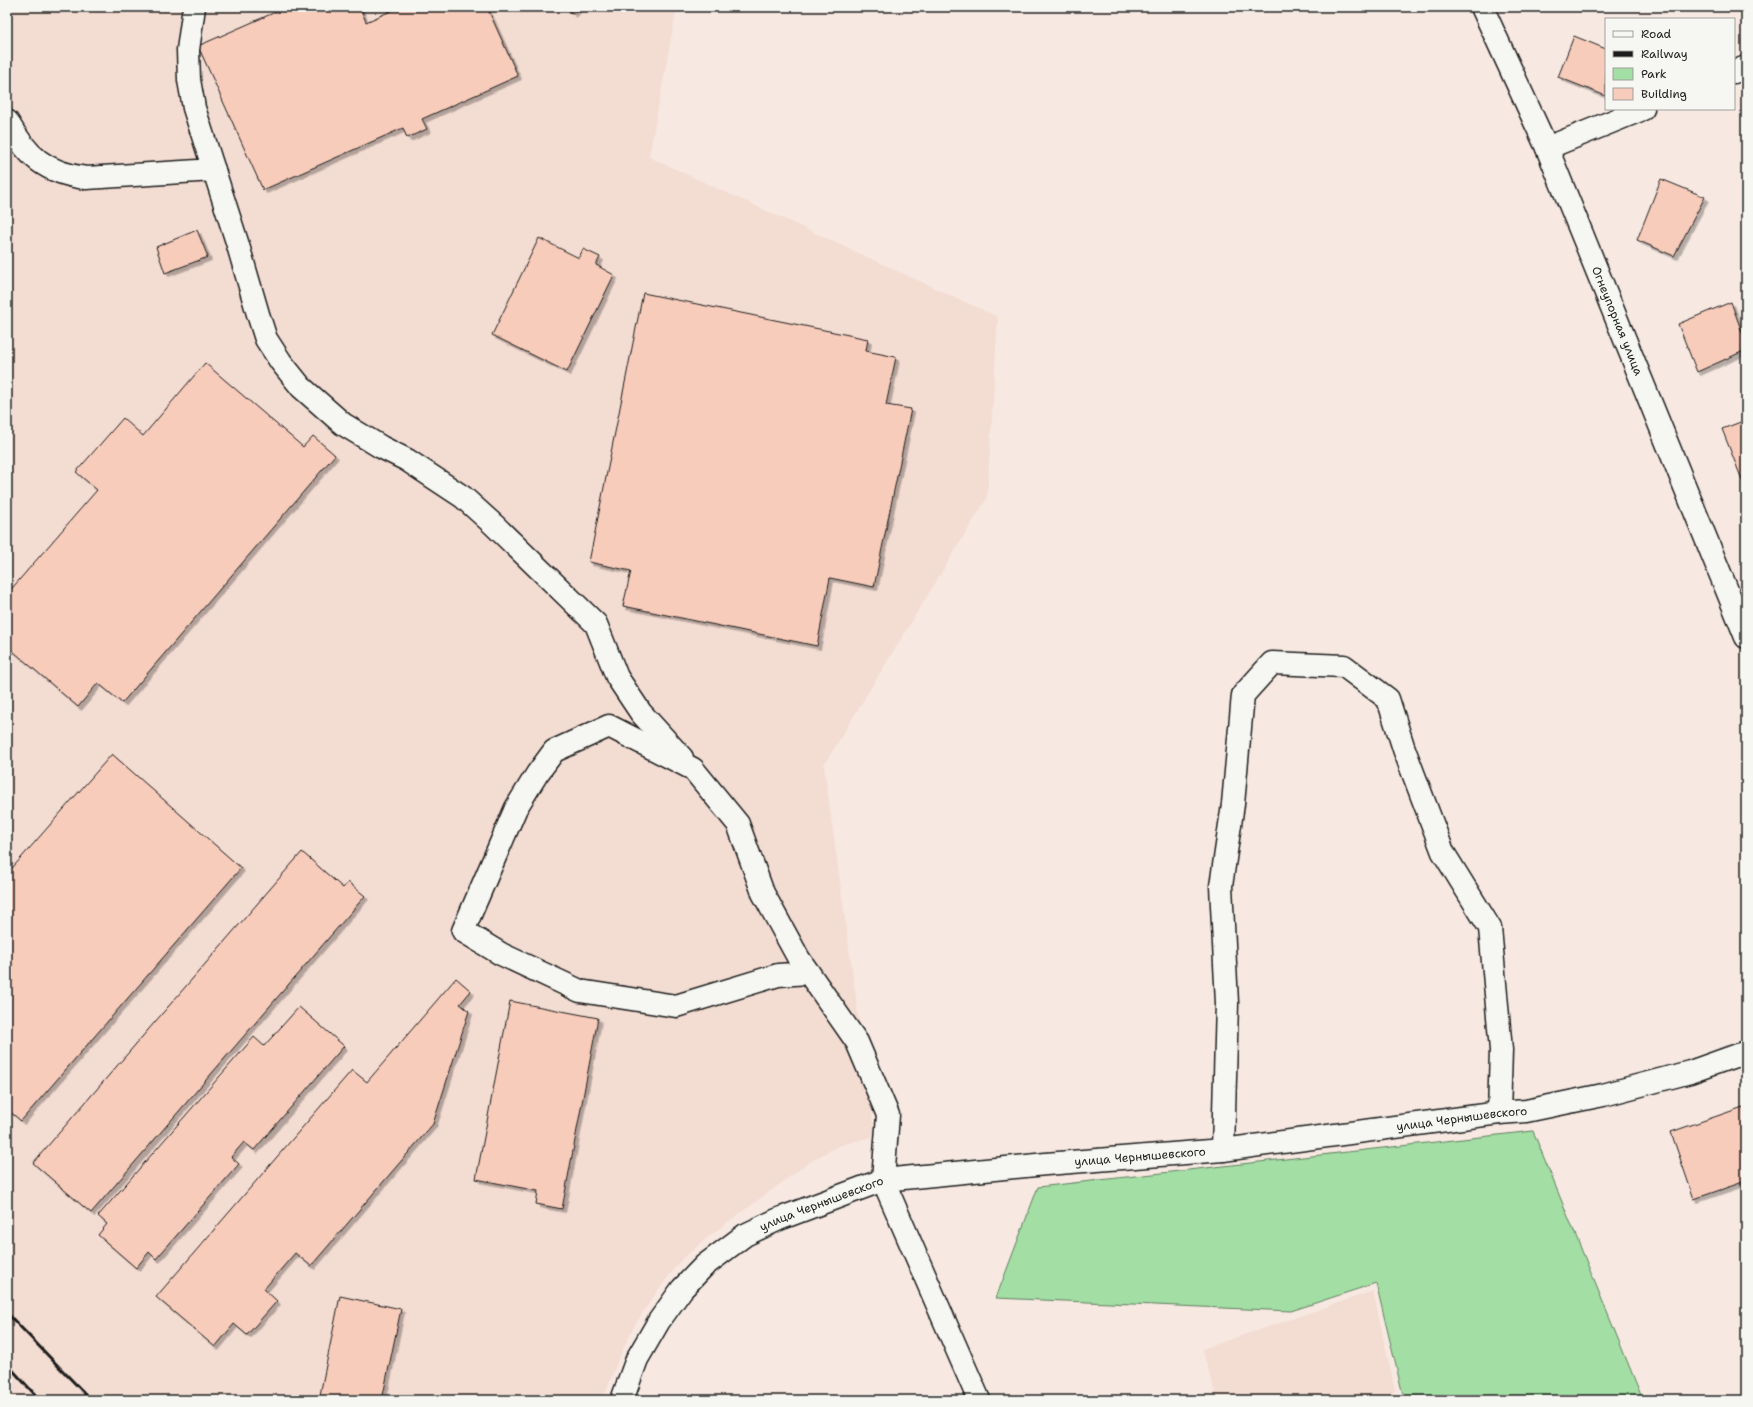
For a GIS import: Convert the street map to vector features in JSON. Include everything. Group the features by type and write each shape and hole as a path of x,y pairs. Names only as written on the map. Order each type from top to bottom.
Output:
{"street":[{"path":"194,7 188,50 194,108 266,338 301,387 343,424 413,464 463,497 596,624 617,677 641,713 693,769 738,824 763,893 799,959 857,1042 888,1115 883,1180 979,1400"},
{"name":"Огнеупорная улица","path":"1482,7 1547,148 1746,637"},
{"path":"1735,72 1746,67"},
{"path":"1547,148 1641,110"},
{"path":"7,122 29,154 46,167 68,176 86,178 214,170"},
{"path":"1223,1150 1227,1003 1221,886 1233,804 1243,695 1272,663 1344,666 1388,699 1404,749 1443,852 1490,928 1501,1050 1499,1113"},
{"path":"693,769 609,726 554,751 516,808 463,931 501,954 580,992 676,1006 778,975 809,972"},
{"name":"улица Чернышевского","path":"622,1400 637,1359 659,1321 682,1289 705,1266 745,1235 779,1219 883,1180 1046,1164 1223,1150 1499,1113 1526,1111 1604,1095 1690,1072 1746,1052"}],"shaded area":[{"path":"7,7 677,7 649,157 998,317 987,498 824,765 875,1136 838,1146 811,1161 712,1234 681,1260 656,1293 634,1326 618,1360 603,1400 7,1400"},
{"path":"1373,1291 1395,1390 1389,1400 1217,1400 1202,1349"}],"green space":[{"path":"1533,1131 1643,1400 1406,1400 1402,1391 1376,1283 1291,1311 996,1298 1038,1187"}],"building":[{"path":"287,7 360,7 366,22 400,7 487,7 518,76 422,119 427,129 407,138 403,128 263,190 198,46"},
{"path":"565,7 579,7 573,14"},
{"path":"1574,36 1605,49 1605,96 1558,77"},
{"path":"1661,179 1705,197 1674,256 1637,240"},
{"path":"197,230 208,257 165,273 156,247"},
{"path":"539,238 579,258 583,249 600,257 596,265 614,275 567,372 492,335"},
{"path":"643,293 868,339 866,351 896,357 886,405 911,409 874,587 830,578 817,646 623,606 631,571 589,562"},
{"path":"1731,302 1746,343 1746,350 1697,372 1678,324"},
{"path":"205,363 303,447 313,436 335,455 122,703 98,683 78,707 7,646 7,594 97,490 76,472 123,418 143,436"},
{"path":"1746,420 1746,490 1722,429"},
{"path":"112,754 241,868 21,1121 7,1109 7,874"},
{"path":"302,852 343,888 348,882 365,896 91,1213 33,1163"},
{"path":"456,978 471,991 460,1004 469,1011 433,1124 311,1266 295,1253 264,1289 277,1301 247,1335 234,1324 215,1347 156,1297 352,1070 367,1082"},
{"path":"510,1001 598,1018 562,1209 536,1204 538,1191 476,1179"},
{"path":"299,1007 344,1046 254,1150 244,1142 231,1157 239,1164 156,1259 149,1252 136,1268 98,1235 107,1224 98,1216 254,1037 264,1046"},
{"path":"1743,1107 1746,1116 1746,1181 1694,1199 1671,1132"},
{"path":"340,1296 401,1309 382,1400 319,1400"}],"railway":[{"path":"7,1313 91,1400"},
{"path":"7,1364 40,1400"}]}
